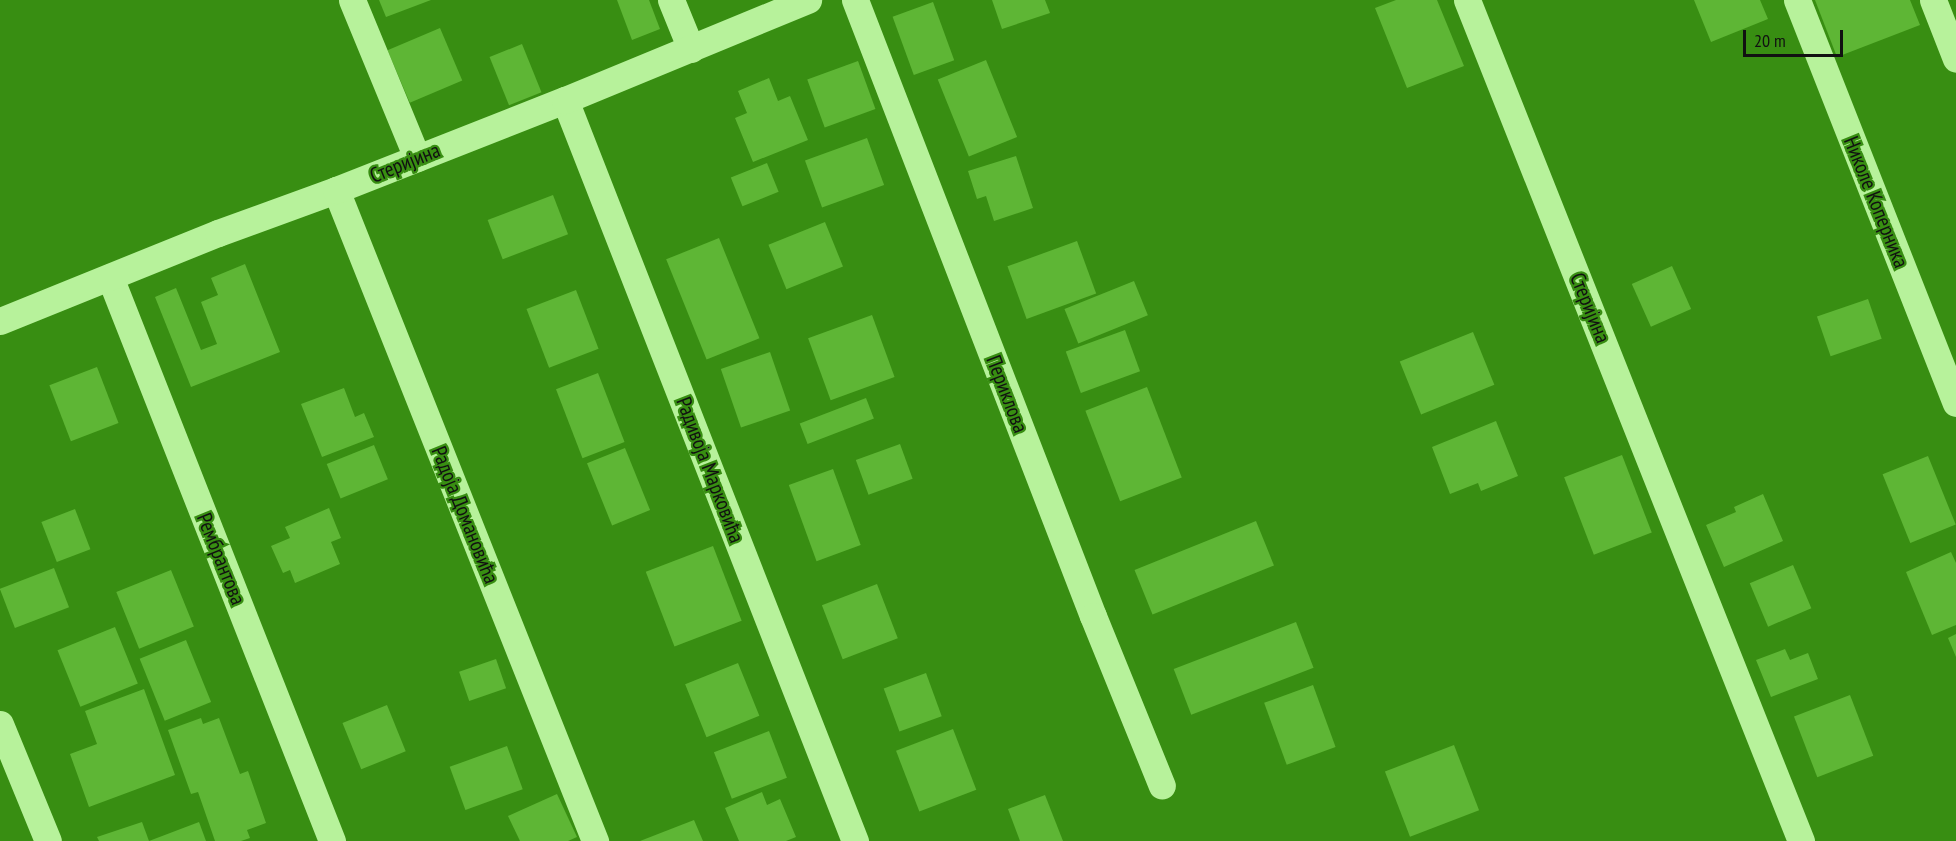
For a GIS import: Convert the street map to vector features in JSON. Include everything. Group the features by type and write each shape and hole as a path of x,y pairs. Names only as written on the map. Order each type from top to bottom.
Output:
{"street":[{"path":"352,0 417,158"},
{"path":"671,0 691,49"},
{"name":"Стеријина","path":"0,321 218,233 336,190 565,100 808,0"},
{"name":"Периклова","path":"855,0 1089,605 1162,786"},
{"name":"Стеријина","path":"1467,0 1801,841"},
{"name":"Николе Коперника","path":"1797,0 1956,403"},
{"path":"1933,0 1956,59"},
{"name":"Радивоја Марковића","path":"565,100 855,841"},
{"name":"Радоја Домановића","path":"336,190 595,841"},
{"name":"Рембрантова","path":"110,277 332,841"},
{"path":"0,724 48,841"}],"building":[{"path":"379,0 431,0 386,17"},
{"path":"617,0 649,0 660,29 632,40"},
{"path":"992,0 1045,0 1050,13 1002,29"},
{"path":"1396,0 1437,0 1464,66 1407,88 1375,8"},
{"path":"1694,0 1760,0 1768,19 1711,42"},
{"path":"1815,0 1910,0 1920,25 1837,57"},
{"path":"933,2 954,60 914,75 893,17"},
{"path":"440,28 462,80 410,103 388,50"},
{"path":"522,44 541,92 509,105 490,57"},
{"path":"986,60 1017,137 969,156 938,79"},
{"path":"858,61 875,109 825,127 807,79"},
{"path":"769,78 778,101 790,96 808,140 753,162 735,118 747,113 738,91"},
{"path":"867,138 884,185 822,208 805,161"},
{"path":"1016,156 1033,208 994,221 986,196 977,199 968,171"},
{"path":"767,163 779,192 742,206 731,178"},
{"path":"553,195 568,234 503,259 488,220"},
{"path":"825,222 843,267 786,289 768,245"},
{"path":"719,238 759,338 707,359 666,259"},
{"path":"1077,241 1096,294 1027,319 1007,266"},
{"path":"245,264 280,352 191,387 155,297 176,288 201,350 217,344 201,302 218,295 211,278"},
{"path":"1672,266 1691,309 1651,327 1632,284"},
{"path":"1134,281 1148,315 1078,343 1064,309"},
{"path":"576,290 599,349 549,368 527,309"},
{"path":"1868,299 1882,339 1831,356 1817,317"},
{"path":"872,315 895,377 831,400 808,338"},
{"path":"1125,330 1140,371 1081,393 1066,352"},
{"path":"1473,332 1494,385 1421,414 1400,362"},
{"path":"770,352 790,411 741,428 721,369"},
{"path":"97,367 119,423 71,441 49,385"},
{"path":"598,373 625,442 583,458 556,389"},
{"path":"1147,387 1182,478 1120,501 1085,411"},
{"path":"344,388 355,417 364,413 374,437 322,457 301,404"},
{"path":"866,398 874,419 808,444 800,423"},
{"path":"1496,421 1518,476 1481,491 1478,483 1450,494 1432,447"},
{"path":"900,444 913,479 868,495 856,460"},
{"path":"374,445 388,479 341,498 327,464"},
{"path":"625,448 650,510 612,525 587,463"},
{"path":"1622,455 1652,532 1594,555 1564,477"},
{"path":"1928,456 1956,525 1910,543 1883,474"},
{"path":"833,469 861,545 817,561 789,485"},
{"path":"1763,494 1783,541 1724,567 1706,525 1736,512 1734,507"},
{"path":"329,508 341,538 331,542 340,564 295,583 290,570 283,573 271,546 290,538 285,527"},
{"path":"75,509 90,549 57,562 41,522"},
{"path":"1256,521 1274,566 1153,615 1135,570"},
{"path":"713,546 742,621 674,646 646,572"},
{"path":"1951,552 1956,563 1956,625 1932,635 1906,572"},
{"path":"1793,565 1811,608 1768,627 1750,583"},
{"path":"54,568 69,607 15,628 0,589"},
{"path":"171,570 194,627 139,649 116,592"},
{"path":"877,584 898,638 843,659 822,605"},
{"path":"1296,622 1314,668 1191,715 1174,669"},
{"path":"115,627 138,684 80,707 58,650"},
{"path":"1956,634 1956,657 1948,638"},
{"path":"186,640 211,702 165,721 140,659"},
{"path":"1785,649 1790,660 1808,653 1818,679 1771,697 1756,660"},
{"path":"496,659 506,688 469,701 459,672"},
{"path":"738,663 759,716 707,737 685,684"},
{"path":"926,673 942,716 899,732 884,688"},
{"path":"1313,685 1336,747 1287,765 1264,703"},
{"path":"144,689 175,775 89,807 70,754 97,744 85,711"},
{"path":"1850,695 1873,756 1817,777 1794,717"},
{"path":"387,705 406,751 361,769 342,723"},
{"path":"201,718 203,724 219,718 240,774 248,771 266,823 247,830 250,838 241,841 215,841 198,792 191,794 168,730"},
{"path":"953,729 976,790 919,812 896,751"},
{"path":"769,731 787,778 732,799 714,752"},
{"path":"1454,745 1479,810 1410,837 1385,772"},
{"path":"507,746 523,789 465,810 450,767"},
{"path":"762,792 767,805 780,799 796,837 786,841 739,841 725,808"},
{"path":"557,794 577,837 568,841 520,841 508,816"},
{"path":"1045,795 1063,841 1020,841 1008,809"},
{"path":"694,820 703,841 640,841"},
{"path":"142,822 149,841 99,841 97,837"},
{"path":"199,822 206,841 149,841"}]}
